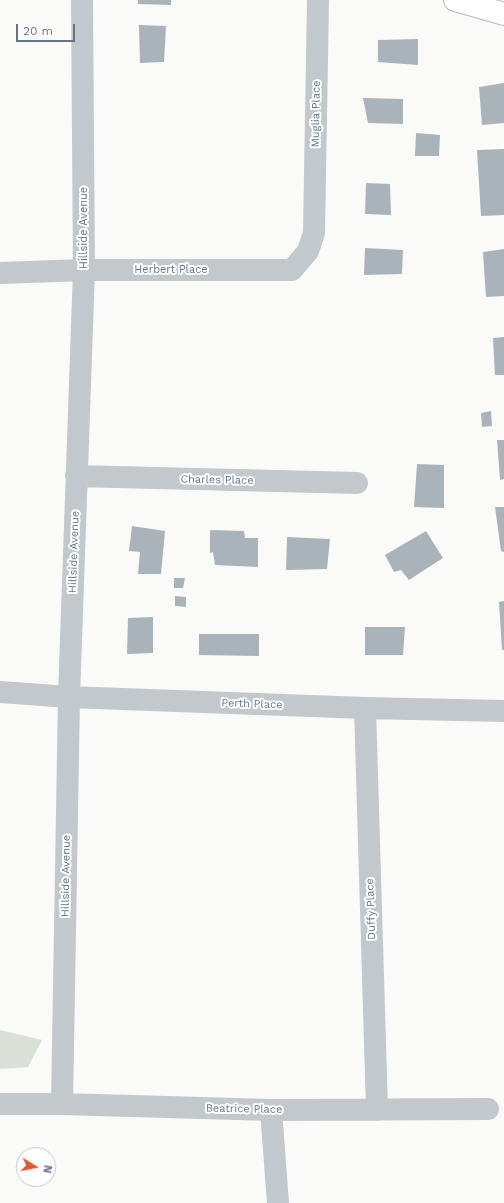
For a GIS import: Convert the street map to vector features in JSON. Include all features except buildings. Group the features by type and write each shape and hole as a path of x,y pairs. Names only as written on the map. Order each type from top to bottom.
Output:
{"main road":[{"path":"455,0 504,14"}],"street":[{"name":"Hillside Avenue","path":"62,1104 69,697 84,270 82,0"},
{"name":"Muglia Place","path":"314,227 318,0"},
{"name":"Herbert Place","path":"0,273 84,270 292,270 308,251 314,233 314,227"},
{"name":"Charles Place","path":"76,476 357,483"},
{"name":"Perth Place","path":"0,692 69,697 365,708 504,711"},
{"name":"Duffy Place","path":"365,708 377,1110"},
{"name":"Beatrice Place","path":"0,1104 62,1104 271,1110 488,1109"},
{"path":"271,1110 278,1203"}],"shaded area":[{"path":"0,1030 42,1040 28,1067 0,1069"}]}
